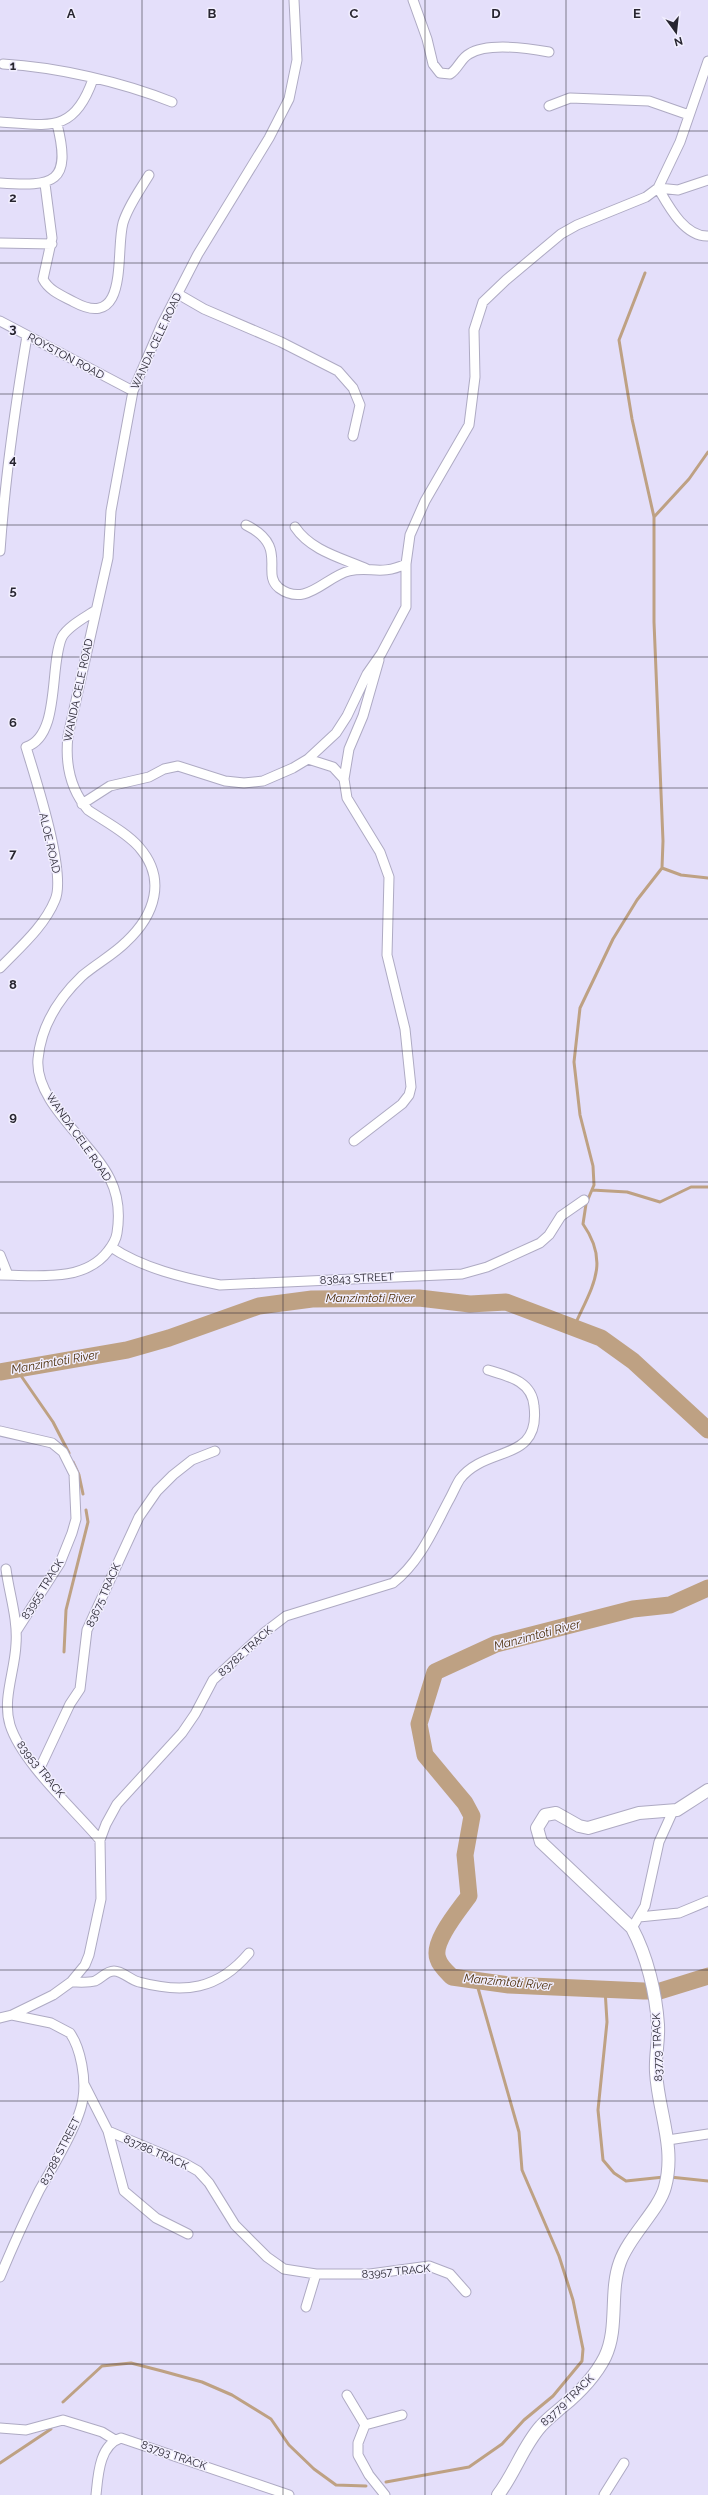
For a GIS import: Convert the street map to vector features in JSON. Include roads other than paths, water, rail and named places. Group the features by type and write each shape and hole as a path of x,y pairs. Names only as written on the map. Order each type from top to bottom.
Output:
{"street":[{"name":"WANDA CELE ROAD","path":"4,1275 58,1275 76,1272 96,1264 111,1247 116,1238 120,1217 117,1197 110,1178 52,1101 41,1081 38,1061 43,1032 49,1017 82,976 126,942 146,921 154,898 156,882 151,862 138,845 88,810 82,804 70,776 66,754 71,715 108,558 111,511 133,391 198,254 268,138 289,100 297,60 294,0"},
{"path":"412,0 428,38 433,64 443,74 453,72 468,54 485,48 519,48 549,52"},
{"path":"82,804 110,786 149,777 178,766 215,779 244,784 270,778 308,759 336,733 347,716 366,674 381,654 406,607 406,564 410,535 422,507 470,425 476,377 474,330 483,302 506,280 561,234 576,224 646,197 658,188 680,142 708,61"},
{"path":"3,64 42,66 154,94 172,102"},
{"path":"0,122 57,124 65,120 76,111 93,79"},
{"path":"549,106 570,98 649,101 689,115"},
{"path":"0,183 46,184 57,175 63,157 57,124"},
{"path":"46,184 52,227 52,244 43,279 46,286 80,305 90,308 101,307 110,301 117,292 119,248 123,221 150,175"},
{"path":"658,188 678,190 708,180"},
{"path":"658,188 670,210 679,220 697,234 708,236"},
{"path":"0,243 52,244"},
{"path":"178,294 204,309 282,342 338,371 354,388 360,405 353,436"},
{"name":"ROYSTON ROAD","path":"0,321 133,391"},
{"path":"0,551 2,505 27,336"},
{"path":"246,525 260,532 269,543 272,553 274,582 286,591 305,594 349,571 388,571 406,564"},
{"path":"295,527 301,536 312,545 372,571"},
{"name":"ALOE ROAD","path":"0,968 41,923 56,899 59,887 58,864 26,746 36,744 42,736 51,703 59,649 63,636 96,610"},
{"path":"354,1141 402,1104 409,1095 411,1087 405,1029 388,955 389,877 380,852 347,798 344,779 348,750 365,710 381,654"},
{"path":"308,759 333,767 344,779"},
{"name":"83843 STREET","path":"111,1247 145,1264 201,1282 220,1285 462,1274 487,1267 540,1244 549,1235 561,1216 584,1200"},
{"path":"0,1255 4,1275"},
{"name":"83782 TRACK","path":"0,2018 12,2015 53,1995 71,1982 84,1965 89,1955 101,1899 100,1840 106,1824 117,1804 182,1732 219,1674 265,1632 286,1616 393,1583 404,1574 418,1558 459,1481 468,1470 487,1459 515,1450 528,1441 535,1420 534,1398 530,1391 513,1379 488,1370"},
{"name":"83955 TRACK","path":"0,1431 52,1442 63,1452 69,1462 74,1474 76,1495 76,1519 66,1550 60,1563 16,1630"},
{"name":"83675 TRACK","path":"39,1770 70,1704 80,1689 87,1630 139,1516 157,1491 172,1475 192,1460 215,1451"},
{"name":"83953 TRACK","path":"6,1569 16,1630 8,1714 10,1726 21,1747 39,1770 100,1840"},
{"name":"83779 TRACK","path":"498,2495 518,2466 529,2441 542,2424 585,2386 604,2359 611,2340 615,2284 620,2262 665,2186 668,2171 668,2140 656,2072 658,2025 652,1988 640,1942 632,1928 541,1842 537,1828 545,1815 556,1812 580,1826 588,1828 639,1814 673,1811 685,1807 708,1790"},
{"path":"632,1928 639,1917 647,1896 651,1869 659,1842 673,1811"},
{"path":"639,1917 679,1913 708,1901"},
{"path":"71,1982 95,1981 109,1972 115,1971 140,1982 171,1988 190,1988 204,1985 229,1974 249,1953"},
{"name":"83788 STREET","path":"0,2277 26,2217 76,2120 83,2098 84,2084 80,2062 70,2033 51,2023 12,2015"},
{"path":"84,2084 108,2131 124,2191 156,2218 188,2234"},
{"name":"83786 TRACK","path":"108,2131 184,2163 198,2171 217,2194 235,2224 267,2257 284,2269 316,2274"},
{"path":"668,2140 708,2134"},
{"name":"83957 TRACK","path":"316,2274 370,2274 429,2266 450,2274 466,2292"},
{"path":"306,2307 316,2274"},
{"path":"347,2394 365,2425"},
{"path":"365,2425 402,2415"},
{"path":"0,2428 26,2430 63,2420 102,2432 115,2440 104,2452 96,2495"},
{"path":"365,2425 358,2443 358,2454 369,2475 384,2495"},
{"name":"83793 TRACK","path":"115,2440 129,2440 289,2495"},
{"path":"604,2495 624,2463"}],"waterway":[{"path":"574,1327 592,1288 597,1264 596,1251 583,1224 586,1204 594,1185 593,1166 580,1115 574,1062 580,1008 613,939 637,900 662,868 663,841 654,622 654,517 632,419 619,340 645,273"},
{"path":"654,517 689,479 708,452"},
{"path":"662,868 681,875 708,878"},
{"path":"592,1190 627,1192 660,1202 691,1187 708,1187"},
{"name":"Manzimtoti River","path":"0,1372 127,1350 169,1338 259,1306 312,1299 419,1298 470,1304 506,1302 601,1338 633,1361 708,1430"},
{"path":"17,1370 53,1422 69,1453"},
{"path":"73,1462 79,1475 83,1494"},
{"path":"64,1652 66,1610 88,1522 86,1510"},
{"name":"Manzimtoti River","path":"708,1588 670,1605 633,1609 496,1644 435,1672 419,1724 425,1755 465,1803 472,1816 465,1855 469,1896 453,1917 442,1935 437,1952 440,1964 452,1977 509,1985 660,1991 708,1976"},
{"path":"386,2482 469,2467 502,2444 524,2420 553,2396 582,2361 583,2349 573,2300 559,2256 522,2170 519,2132 476,1981"},
{"path":"605,1989 607,2022 598,2110 603,2160 614,2173 626,2181 664,2177"},
{"path":"670,2177 708,2181"},
{"path":"63,2402 102,2366 131,2363 202,2382 232,2395 271,2419 289,2445 314,2469 336,2485 366,2486"},
{"path":"0,2463 51,2429"}]}
